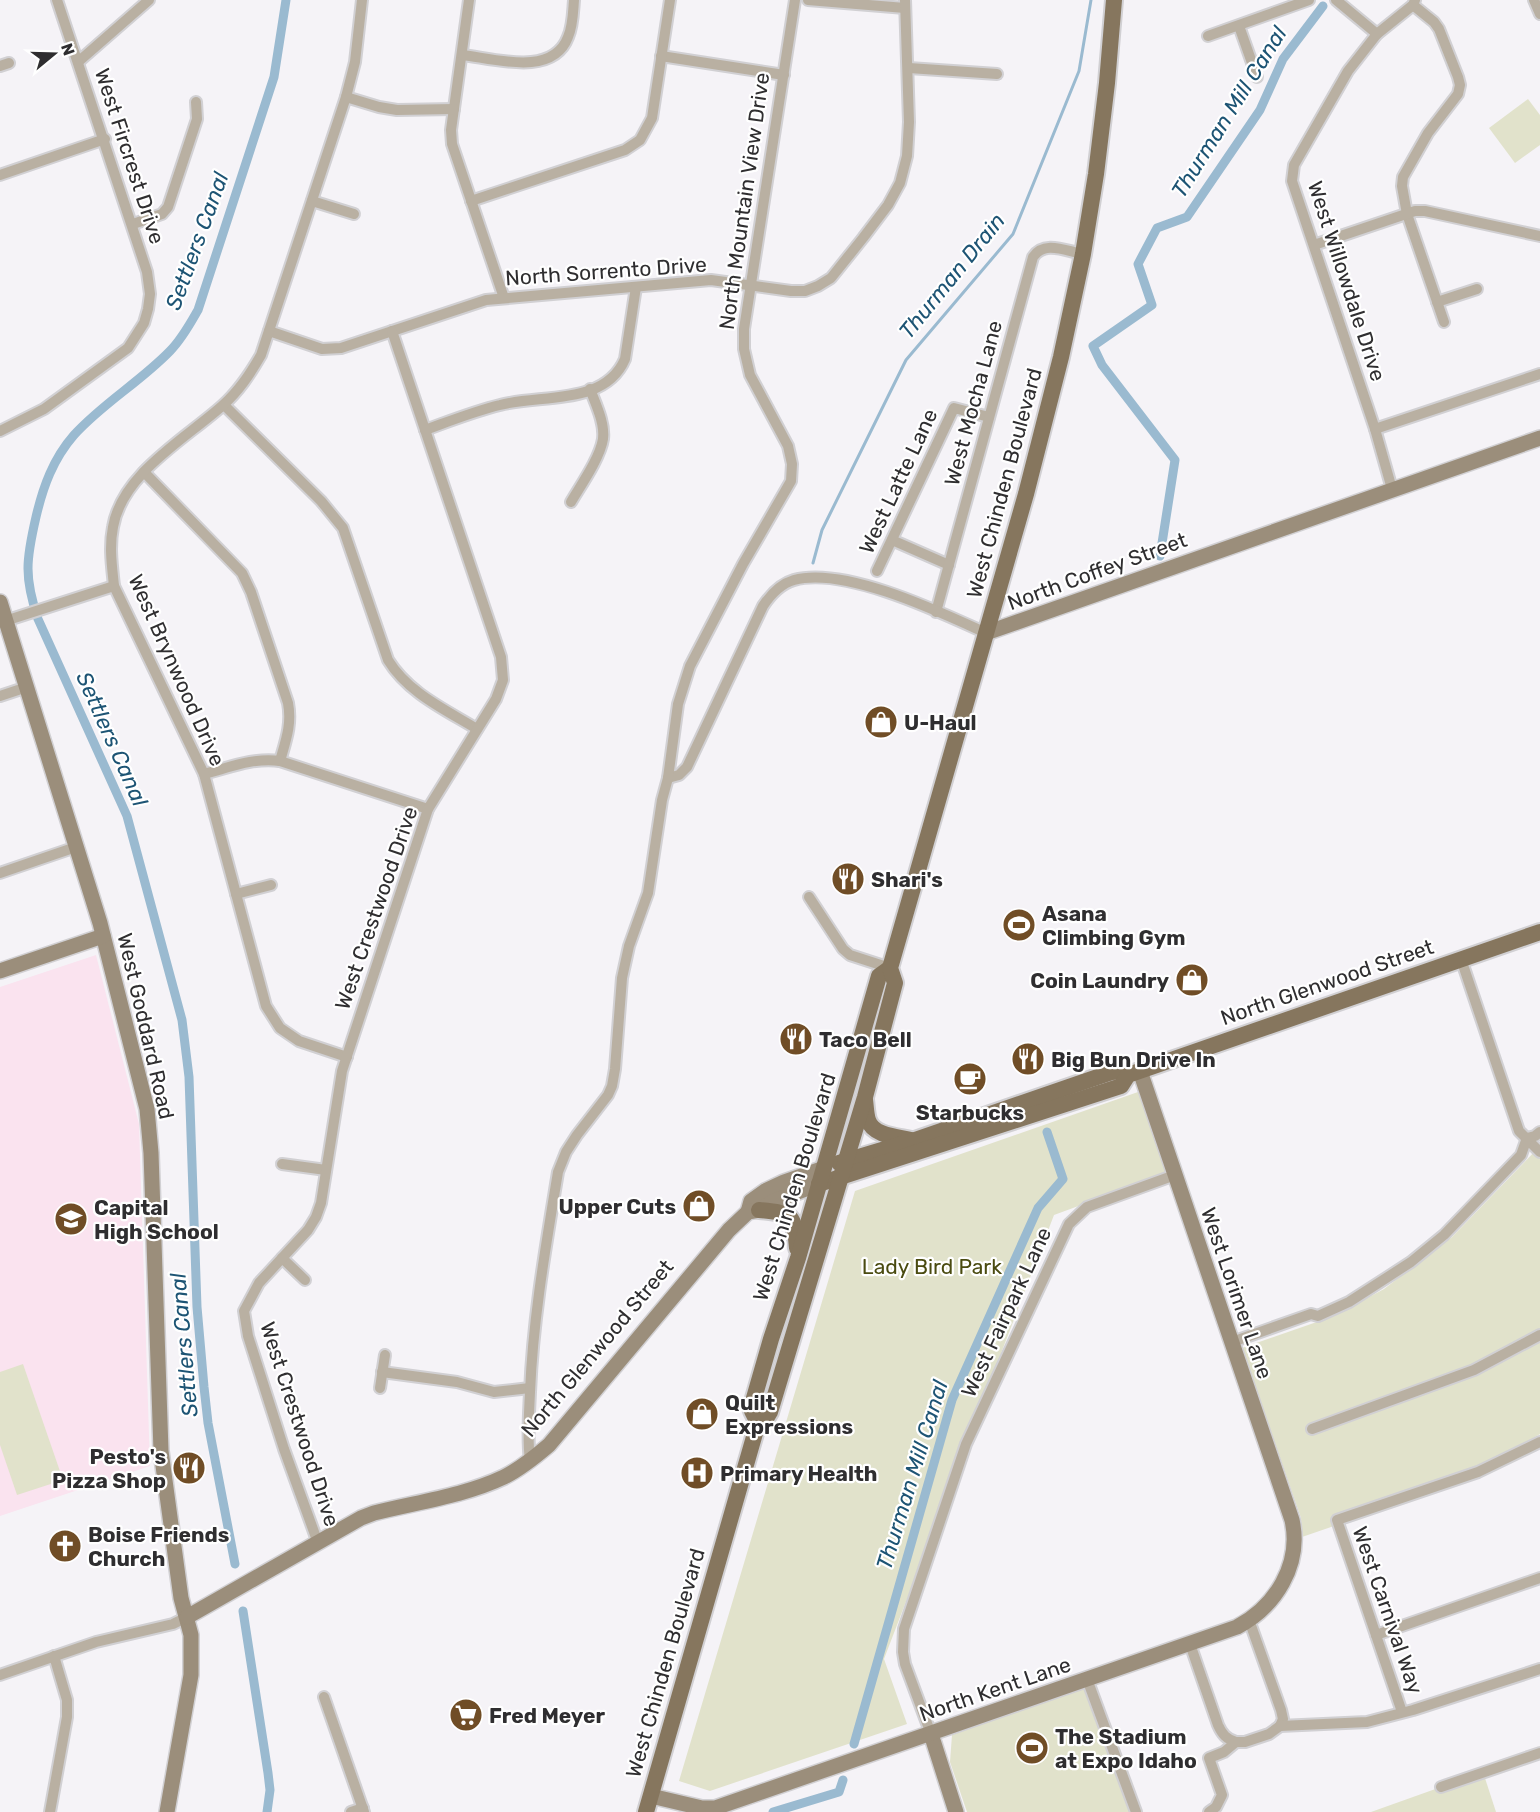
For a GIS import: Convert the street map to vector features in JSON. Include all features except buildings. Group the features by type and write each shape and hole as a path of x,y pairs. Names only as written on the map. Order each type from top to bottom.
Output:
{"main road":[{"name":"West Chinden Boulevard","path":"648,1804 758,1423 770,1412 865,1097 895,983 890,968 1038,450 1083,254 1107,83 1114,0"},
{"name":"North Glenwood Street","path":"819,1184 1121,1086 1134,1073 1540,932"},
{"name":"West Chinden Boulevard","path":"758,1423 752,1405 771,1339 798,1258 879,976 890,968"},
{"name":"North Glenwood Street","path":"824,1168 912,1141 1112,1071 1134,1073"},
{"path":"865,1097 868,1122 874,1129 887,1135 912,1141"},
{"path":"754,1211 778,1212 790,1216 795,1223 798,1258"}],"street":[{"name":"West Fircrest Drive","path":"0,431 26,420 118,357 136,337 144,323 150,294 147,272 133,224 57,0"},
{"path":"78,62 149,0"},
{"name":"West Brynwood Drive","path":"347,1057 298,1041 280,1028 266,1006 204,774 114,586 110,554 113,524 128,490 144,472 224,405 246,381 261,355 346,97 355,62 362,0"},
{"path":"469,0 451,130 452,144 504,298"},
{"path":"463,56 528,63 545,60 559,51 569,36 574,0"},
{"path":"471,201 625,150 640,140 652,118 670,0"},
{"name":"North Mountain View Drive","path":"530,1461 528,1443 530,1388 536,1310 558,1172 566,1152 608,1095 612,1086 622,978 629,946 648,893 678,704 690,666 743,564 791,481 792,464 788,446 750,375 744,349 744,329 795,0"},
{"path":"808,0 905,4"},
{"path":"1208,36 1309,0"},
{"path":"1336,0 1377,34"},
{"path":"1534,0 1540,14"},
{"path":"1414,2 1439,29 1460,85 1458,94 1428,133 1403,177 1402,186 1407,214 1444,322"},
{"name":"West Willowdale Drive","path":"1392,489 1375,429 1292,181 1294,165 1348,71 1377,34 1414,2"},
{"name":"North Sorrento Drive","path":"269,331 322,349 341,348 486,300 711,280 792,291 805,291 818,286 831,278 888,205 900,183 907,156 909,68 905,4"},
{"path":"1239,26 1257,77"},
{"path":"661,56 784,75"},
{"path":"909,68 997,74"},
{"path":"346,97 397,111 454,109"},
{"path":"133,224 162,214 168,207 197,119 196,102"},
{"path":"0,175 105,140"},
{"path":"312,201 354,214"},
{"path":"1314,245 1407,214 1425,211 1540,236"},
{"name":"West Mocha Lane","path":"936,612 1032,257 1038,250 1045,247 1083,254"},
{"path":"425,430 500,405 559,398 609,381 625,359 636,287"},
{"path":"1437,302 1477,289"},
{"name":"West Crestwood Drive","path":"318,1543 284,1449 245,1323 244,1311 259,1283 308,1230 316,1217 321,1203 342,1071 428,809 496,699 503,680 501,657 392,331"},
{"path":"1375,429 1540,374"},
{"path":"571,502 599,451 603,439 602,424 591,389"},
{"path":"224,405 321,501 343,528 388,660 396,674 409,687 477,729"},
{"name":"West Latte Lane","path":"877,571 954,408 989,417"},
{"name":"North Coffey Street","path":"986,633 1540,438"},
{"path":"144,472 242,573 251,592 291,718 280,761"},
{"path":"892,540 949,565"},
{"path":"668,778 679,776 687,767 763,606 778,588 795,580 833,579 872,587 986,633"},
{"path":"5,621 114,586"},
{"name":"West Goddard Road","path":"0,602 103,936 147,1109 151,1153 161,1451 178,1575 187,1617"},
{"path":"0,696 27,687"},
{"path":"204,774 254,761 267,759 280,761 428,809"},
{"path":"0,873 76,847"},
{"path":"236,894 271,885"},
{"path":"809,897 843,949 850,954 890,968"},
{"path":"0,971 103,936"},
{"path":"1461,959 1519,1131 1540,1152"},
{"name":"West Lorimer Lane","path":"1134,1073 1175,1175 1294,1529"},
{"path":"1527,1138 1540,1132"},
{"path":"1232,1342 1311,1314 1318,1316 1349,1302 1411,1262 1444,1235 1521,1155 1527,1138"},
{"path":"282,1164 326,1170"},
{"name":"North Glenwood Street","path":"754,1211 751,1201 765,1191 824,1168"},
{"name":"West Fairpark Lane","path":"930,1734 905,1664 904,1629 966,1444 1069,1224 1087,1207 1175,1175"},
{"name":"North Glenwood Street","path":"0,1675 96,1642 173,1624 374,1513 477,1488 506,1476 530,1461 549,1445 729,1230 754,1211 819,1184"},
{"path":"282,1258 305,1280"},
{"path":"1312,1428 1474,1370 1540,1335"},
{"path":"380,1388 384,1355"},
{"path":"382,1372 457,1382 494,1392 530,1388"},
{"name":"West Carnival Way","path":"1402,1712 1337,1520 1478,1472 1540,1442"},
{"name":"North Kent Lane","path":"648,1804 715,1808 1237,1627 1250,1620 1279,1591 1287,1576 1292,1558 1294,1529"},
{"path":"1376,1635 1540,1578"},
{"path":"167,1812 191,1675 191,1635 187,1617"},
{"path":"1190,1644 1223,1735 1236,1743 1269,1734 1280,1726 1283,1719 1250,1620"},
{"path":"50,1812 68,1700 54,1656"},
{"path":"1280,1726 1367,1722 1413,1710 1540,1669"},
{"path":"1087,1679 1136,1812"},
{"path":"324,1697 364,1810 351,1812"},
{"path":"930,1734 956,1812"},
{"path":"1209,1812 1216,1807 1222,1795 1209,1758 1224,1752 1236,1743"},
{"path":"1442,1786 1540,1753"}],"shaded area":[{"name":"Capital High School","path":"96,955 139,1124 150,1466 0,1516 0,987"}],"green space":[{"path":"1528,99 1540,115 1540,145 1515,163 1489,128"},
{"name":"Lady Bird Park","path":"1138,1092 1168,1173 1054,1215 884,1659 907,1724 710,1791 679,1781 855,1191"},
{"path":"1540,1146 1540,1434 1456,1484 1302,1537 1301,1518 1242,1348 1334,1316 1384,1289 1452,1237"},
{"path":"23,1364 63,1480 17,1495 0,1445 0,1372"},
{"name":"The Stadium at Expo Idaho","path":"1090,1685 1138,1812 967,1812 950,1762 952,1735"},
{"path":"1483,1772 1496,1812 1371,1812"}],"waterway":[{"name":"Settlers Canal","path":"235,1564 208,1423 204,1387 197,1307 189,1077 182,1020 127,816 38,619 30,591 28,568 30,545 39,506 60,454 85,423 170,351 198,310 274,77 286,0"},
{"name":"Thurman Drain","path":"813,563 822,530 906,360 1013,234 1079,71 1091,0"},
{"name":"Thurman Mill Canal","path":"1160,556 1175,460 1102,365 1093,346 1152,305 1138,264 1157,228 1187,217 1260,110 1283,59 1323,6"},
{"name":"Thurman Mill Canal","path":"854,1744 952,1400 1038,1208 1063,1179 1047,1132"},
{"name":"Settlers Canal","path":"243,1611 268,1773 270,1790 267,1812"},
{"name":"Thurman Mill Canal","path":"773,1812 839,1792 843,1780"}],"place":[{"name":"U-Haul","path":"881,722"},
{"name":"Shari's","path":"848,879"},
{"name":"Asana Climbing Gym","path":"1019,925"},
{"name":"Coin Laundry","path":"1192,980"},
{"name":"Taco Bell","path":"796,1039"},
{"name":"Big Bun Drive In","path":"1028,1059"},
{"name":"Starbucks","path":"970,1079"},
{"name":"Upper Cuts","path":"699,1206"},
{"name":"Capital High School","path":"71,1219"},
{"name":"Quilt Expressions","path":"702,1414"},
{"name":"Pesto's Pizza Shop","path":"189,1468"},
{"name":"Primary Health","path":"697,1473"},
{"name":"Boise Friends Church","path":"65,1546"},
{"name":"Fred Meyer","path":"466,1715"},
{"name":"The Stadium at Expo Idaho","path":"1032,1748"}]}
